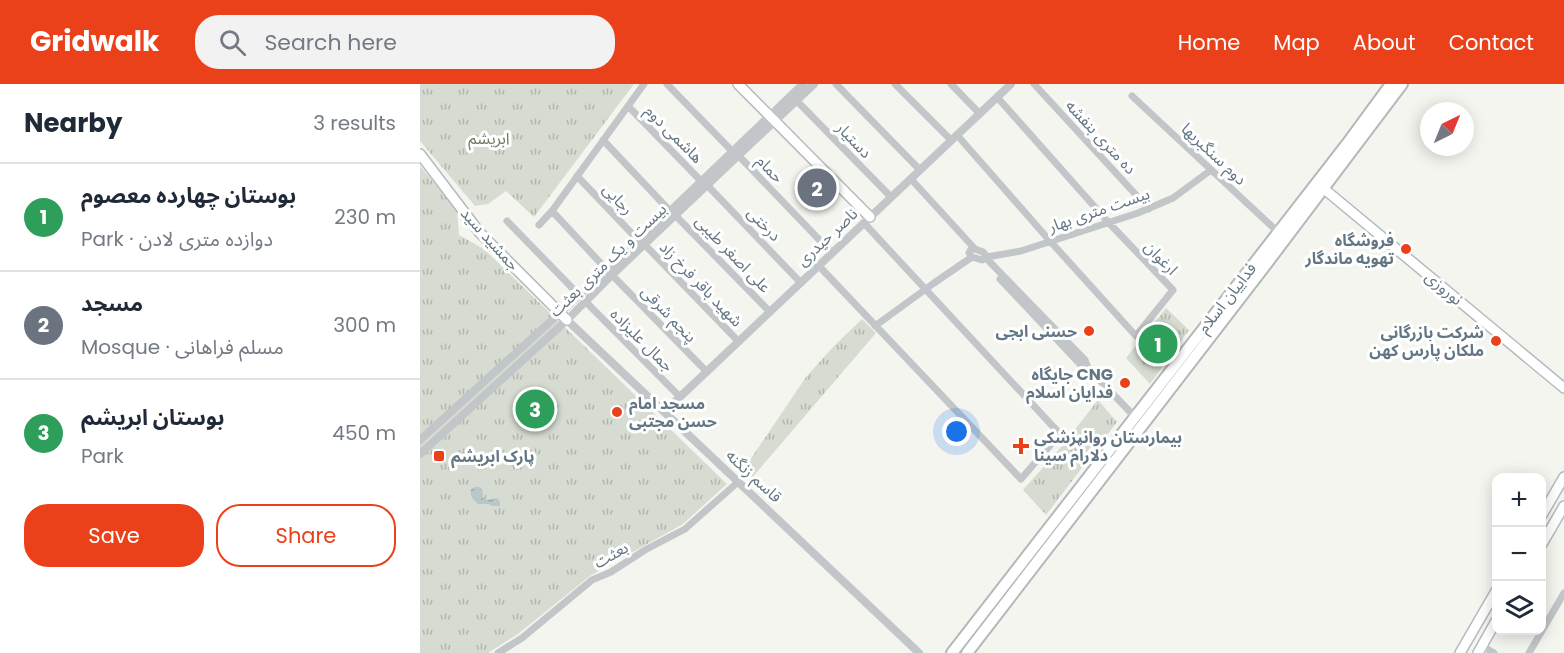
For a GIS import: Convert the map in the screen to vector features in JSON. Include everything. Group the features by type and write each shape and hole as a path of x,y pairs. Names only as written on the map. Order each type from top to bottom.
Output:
{"main road":[{"path":"738,84 867,220"},
{"name":"فداییان اسلام","path":"952,653 1391,84"},
{"name":"فداییان اسلام","path":"967,653 1402,84"},
{"name":"جمشید سید","path":"420,154 480,233 564,317"},
{"name":"نوروزی","path":"1323,188 1564,388"},
{"path":"1546,508 1564,477"},
{"path":"1546,537 1564,506"},
{"path":"1460,653 1492,599"},
{"path":"1480,649 1492,629"}],"street":[{"path":"539,225 552,211 644,84"},
{"name":"حمام","path":"667,84 832,254"},
{"name":"بیست و یک متری بعثت","path":"420,454 772,119 803,84"},
{"name":"بیست و یک متری بعثت","path":"772,119 797,101 814,84"},
{"path":"836,84 920,170"},
{"path":"895,84 954,138 1050,241"},
{"path":"951,84 980,114"},
{"name":"ناصر حیدری","path":"664,412 1010,84"},
{"name":"ده متری بنفشه","path":"1034,84 1149,209"},
{"name":"دوم سنگبریها","path":"1132,96 1278,232"},
{"path":"997,97 1109,223"},
{"name":"دستیار","path":"797,101 891,198"},
{"name":"هاشمی دوم","path":"628,106 704,183"},
{"name":"علی اصغر طیبی","path":"603,141 770,312"},
{"name":"بیست متری بهار","path":"985,258 1021,250 1149,209 1173,198 1211,170"},
{"name":"رجایی","path":"577,176 642,243"},
{"path":"911,179 975,249 983,252 985,258 1080,364 1088,368 1135,417"},
{"name":"درختی","path":"704,183 801,283"},
{"name":"پنجم شرقی","path":"552,211 707,372"},
{"path":"819,266 1021,479 1060,434 925,290 867,220"},
{"name":"جمال علیزاده","path":"507,221 680,397"},
{"name":"ارغوان","path":"1050,241 1136,336 1173,290 1109,223"},
{"name":"شهید باقر فرخ زاد","path":"642,243 739,342"},
{"path":"972,257 969,251 975,249"},
{"path":"875,326 972,257 985,258"},
{"name":"بیست و یک متری بعثت","path":"420,440 564,317"},
{"name":"قاسم زنگنه","path":"564,317 920,653"},
{"name":"بعثت","path":"498,653 522,638 592,580 611,572 645,550 685,529 738,482"},
{"path":"1529,653 1564,592"},
{"path":"1480,649 1494,653"}],"green space":[{"name":"ابریشم","path":"420,84 634,84 534,217 506,191 488,204 475,206 420,141"},
{"path":"420,166 457,210 459,235 484,249 727,484 683,524 590,576 518,634 488,653 420,653"},
{"path":"1166,308 1189,330 1150,384 1126,358"},
{"path":"862,319 876,333 750,480 742,472 806,377"},
{"path":"1098,400 1117,422 1046,515 1023,490"}],"water":[{"path":"475,487 482,489 483,498 487,500 497,498 500,506 478,504 473,500 471,494 471,489"}],"place":[{"name":"مسجد","path":"817,188"},
{"name":"فروشگاه تهویه ماندگار","path":"1406,249"},
{"name":"حسنی ابجی","path":"1089,331"},
{"name":"شرکت بازرگانی ملکان پارس کهن","path":"1496,341"},
{"name":"بوستان چهارده معصوم","path":"1158,344"},
{"name":"جایگاه CNG فدایان اسلام","path":"1125,383"},
{"name":"بوستان ابریشم","path":"535,409"},
{"name":"مسجد امام حسن مجتبی","path":"617,412"},
{"name":"بیمارستان روانپزشکی دلارام سینا","path":"1021,446"},
{"name":"پارک ابریشم","path":"439,456"}]}
